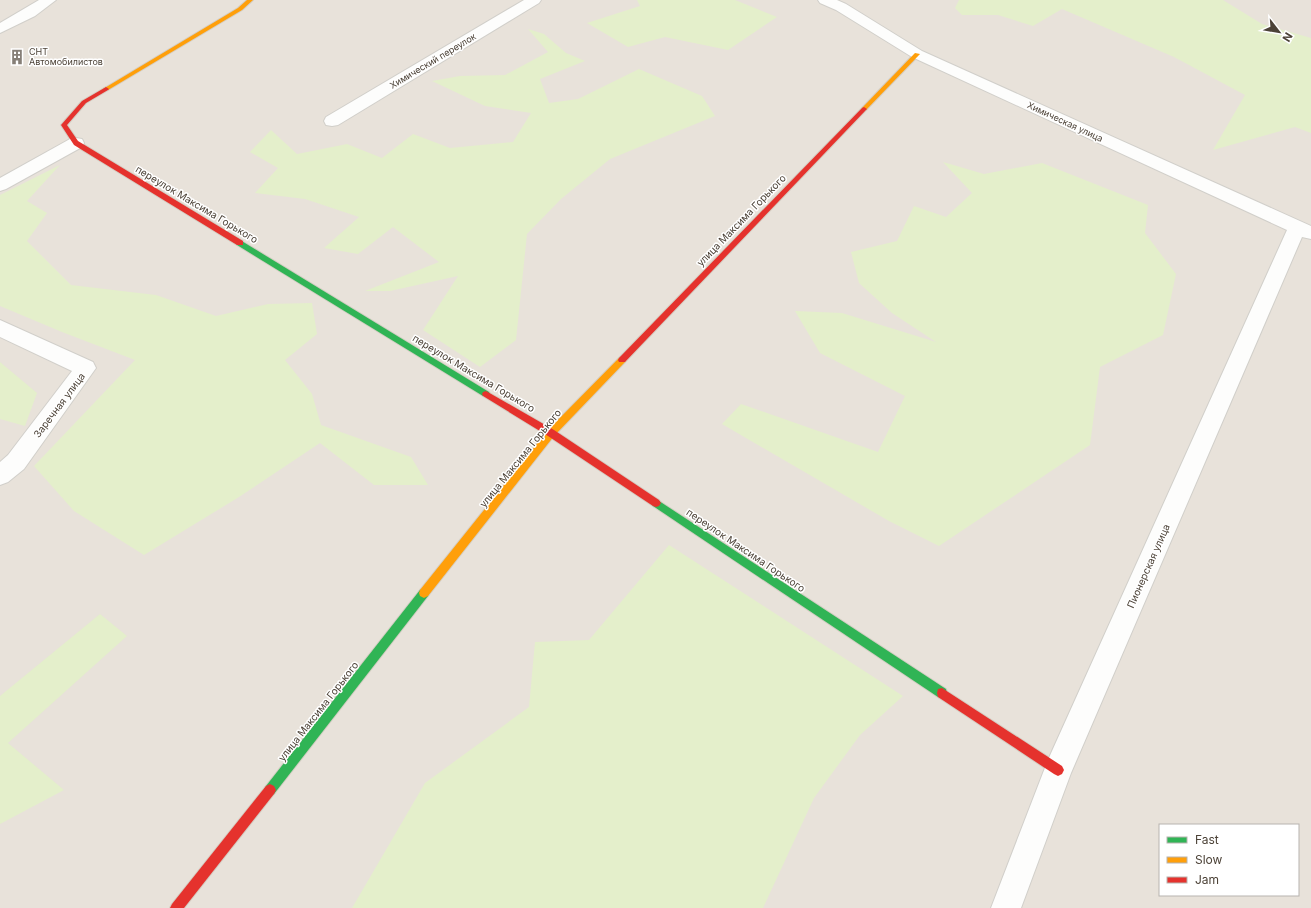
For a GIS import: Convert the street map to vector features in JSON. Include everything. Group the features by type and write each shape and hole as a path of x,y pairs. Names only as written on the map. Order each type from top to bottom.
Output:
{"street":[{"path":"0,28 30,14 49,0"},
{"name":"переулок Максима Горького","path":"250,0 233,13 84,102 64,125 76,142 551,434 1058,770"},
{"name":"Химический переулок","path":"332,122 534,0"},
{"name":"Химическая улица","path":"825,0 841,7 917,54 1304,231"},
{"name":"улица Максима Горького","path":"176,908 551,434 917,54"},
{"path":"0,185 76,142"},
{"name":"Пионерская улица","path":"1006,908 1058,770 1304,231"},
{"name":"Заречная улица","path":"0,328 86,368 16,462 0,475"}],"shaded area":[{"path":"0,0 1311,0 1311,908 0,908"}],"green space":[{"path":"637,0 735,0 777,17 728,50 665,37 628,47 587,23 640,6"},
{"path":"959,0 1223,0 1262,24 1311,38 1311,133 1295,127 1213,150 1245,95 1174,57 1062,9 1033,26 998,15 962,15 955,8"},
{"path":"528,29 544,34 566,53 585,61 540,79 549,103 578,99 639,69 702,96 715,116 610,159 561,199 527,234 516,340 480,367 423,330 458,276 390,291 365,291 439,262 393,227 358,254 324,248 359,217 305,199 255,193 278,168 250,152 271,130 297,154 347,144 382,158 413,134 450,148 513,142 531,113 485,106 432,81 460,76 505,75 548,52"},
{"path":"943,162 984,174 1042,163 1148,205 1145,233 1176,274 1163,335 1100,367 1090,445 939,546 889,521 722,424 741,404 878,452 905,396 820,353 795,311 842,313 936,342 892,313 859,283 851,252 897,241 914,206 946,217 972,193"},
{"path":"60,165 27,201 47,213 27,241 71,285 156,295 216,316 268,304 312,303 317,334 285,360 312,394 321,425 411,457 428,485 374,485 320,443 239,497 144,555 74,511 34,466 135,360 0,306 0,195"},
{"path":"0,362 37,393 25,426 0,419"},
{"path":"669,545 903,696 860,735 814,798 763,908 352,908 425,783 529,707 535,642 589,640"},
{"path":"100,614 127,636 8,743 64,790 0,824 0,696"}],"traffic: fast":[{"path":"240,243 486,394"},
{"path":"656,503 942,693"},
{"path":"270,790 424,593"}],"traffic: slow":[{"path":"106,89 240,9 250,0"},
{"path":"864,109 917,54"},
{"path":"424,593 551,433 622,360"}],"traffic: jam":[{"path":"106,89 84,102 64,125 76,143 240,243"},
{"path":"622,360 864,109"},
{"path":"486,394 551,433 656,503"},
{"path":"942,693 1058,770"},
{"path":"176,908 270,790"}],"place":[{"name":"СНТ Автомобилистов","path":"17,57"}]}
